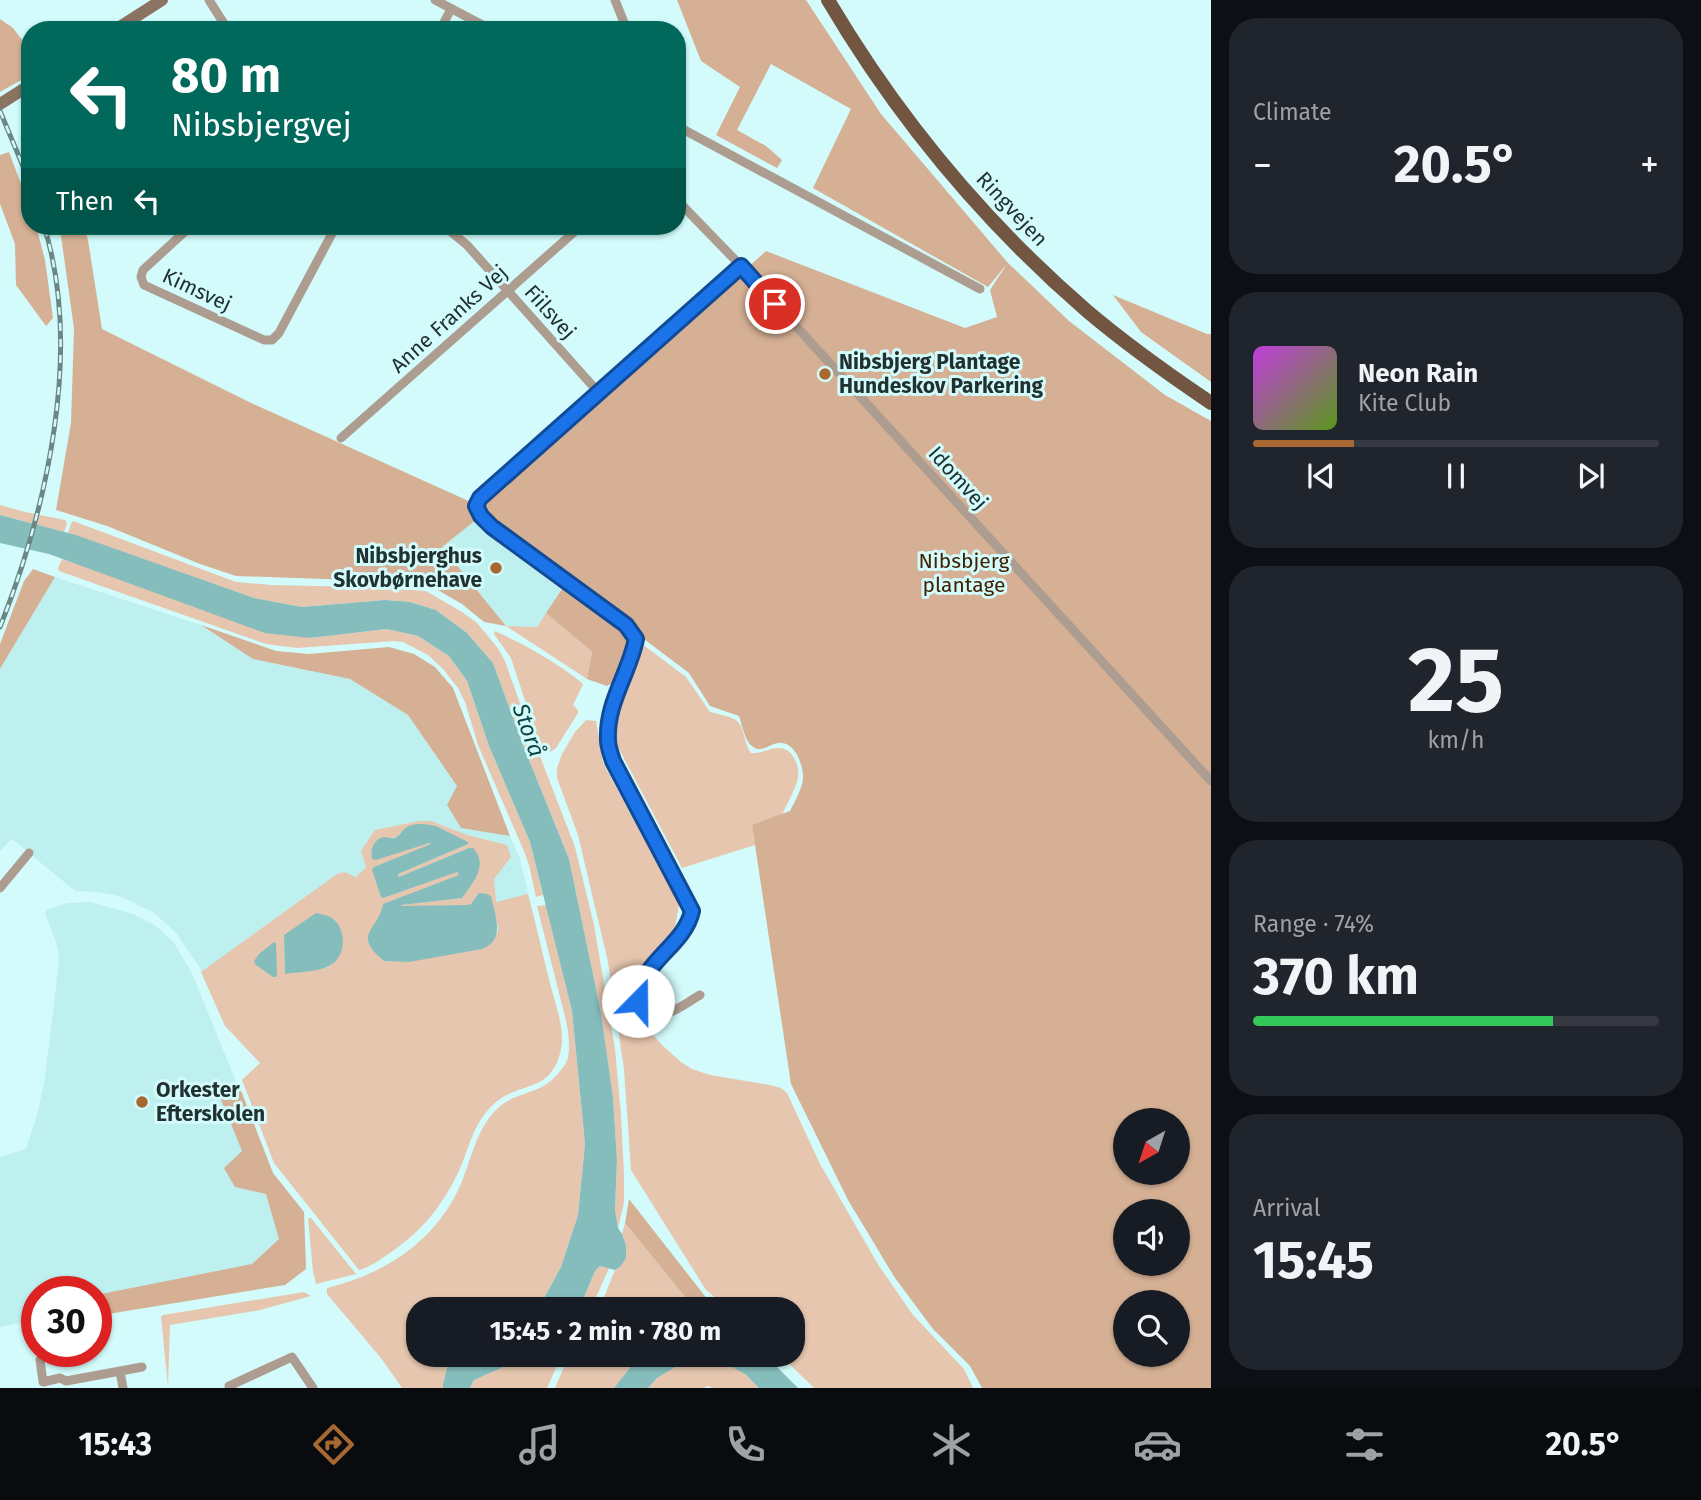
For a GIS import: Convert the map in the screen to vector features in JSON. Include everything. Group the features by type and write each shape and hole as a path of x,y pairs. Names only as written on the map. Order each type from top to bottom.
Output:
{"main road":[{"name":"Ringvejen","path":"828,0 875,75 906,118 993,221 1087,311 1143,356 1211,403"}],"street":[{"path":"129,21 162,0"},
{"path":"209,0 222,21"},
{"path":"435,0 475,21"},
{"path":"615,0 623,21"},
{"path":"445,21 452,9"},
{"path":"0,104 21,91"},
{"path":"686,131 979,289"},
{"name":"Idomvej","path":"686,209 741,266 1211,781"},
{"name":"Kimsvej","path":"181,235 143,270 141,277 144,285 264,340 272,340 279,333 331,235"},
{"name":"Fiilsvej","path":"455,235 467,245 599,393"},
{"name":"Anne Franks Vej","path":"341,438 570,235"},
{"path":"700,995 665,1015 653,1014 643,1009 638,1001 638,991 645,977 661,955 682,934 689,924 692,911 613,761 608,742 608,720 614,698 632,657 636,639 626,625 492,527 476,506 480,498 741,266"},
{"path":"0,888 29,853"},
{"path":"230,1388 229,1386 292,1357 313,1388"},
{"path":"41,1367 43,1382 60,1378 66,1381 142,1367"},
{"path":"120,1371 123,1388"}],"shaded area":[{"path":"0,505 65,520 67,523 64,532 0,515"},
{"path":"0,515 76,535 254,598 302,607 385,600 410,602 436,610 467,633 493,663 569,859 601,1013 613,1098 617,1160 615,1210 618,1228 626,1245 626,1258 615,1270 600,1266 595,1271 584,1297 545,1297 561,1267 578,1215 585,1144 572,1011 530,842 489,746 467,681 449,656 418,636 387,629 310,638 265,633 49,554 0,543"},
{"name":"Nibsbjerghus Skovbørnehave","path":"477,519 492,537 562,589 537,627 506,626 442,547"},
{"path":"73,521 236,582 426,591 477,623 497,647 505,661 575,847 594,925 615,1049 621,1115 624,1203 618,1228 615,1210 617,1160 613,1098 601,1013 569,859 493,663 467,633 436,610 410,602 385,600 302,607 254,598 68,533"},
{"path":"62,559 310,638 387,629 418,636 449,656 467,681 489,746 530,842 543,895 536,897 524,851 478,745 465,702 458,688 428,655 403,642 394,641 297,648 266,644 59,571"},
{"path":"55,577 201,625 253,659 350,679 408,715 457,786 461,827 510,836 520,859 540,943 225,1026 200,968 176,933 154,913 120,896 75,891 12,839 0,851 0,669"},
{"path":"546,613 592,652 587,679 506,626 537,627"},
{"path":"495,631 541,655 583,684 573,705 578,713 552,751 541,749 511,658 494,634"},
{"path":"642,644 686,677 710,712 737,721 751,753 779,748 792,754 798,773 794,791 782,815 752,825 755,845 682,868 618,747 615,731 621,697"},
{"path":"586,720 596,721 603,763 679,904 674,934 638,978 633,994 633,1004 648,1029 662,1045 692,1069 710,1075 770,1085 787,1093 820,1164 879,1266 913,1315 964,1369 973,1388 814,1388 792,1367 805,1367 805,1297 714,1297 706,1290 631,1170 624,1069 608,962 578,835 557,778 562,754"},
{"path":"431,821 467,835 507,845 511,857 494,879 496,902 528,894 559,1018 562,1042 556,1064 549,1075 498,1100 482,1117 456,1177 427,1221 398,1247 374,1264 359,1270 274,1163 242,1080 260,1063 225,1026 201,972 337,874 344,872 356,877 366,867 361,851 375,830","holes":["436,826 468,844 398,874 399,877 473,848 462,898 401,907 467,905 471,904 479,893 487,894 491,897 498,933 389,962 380,958 382,909 459,875 457,871 383,898 374,867 431,843 371,855 374,844 378,840 397,837 407,827","286,933 332,965 285,973"]},
{"path":"409,826 436,826 468,844 398,874 399,877 469,848 473,848 478,854 478,874 462,898 401,906 467,905 471,904 479,893 487,894 491,896 495,911 497,926 494,940 482,949 409,962 384,961 374,952 368,938 383,904 459,875 457,872 381,897 372,870 374,867 431,844 376,860 371,856 375,843 384,837 395,838"},
{"name":"Orkester Efterskolen","path":"90,902 133,914 156,926 174,943 192,973 273,1173 304,1212 306,1269 112,1306 112,1276 21,1276 21,1323 0,1327 0,1157 26,1149 37,1115 44,1083 59,957 45,914 47,910 67,903"},
{"path":"546,905 572,1011 585,1144 578,1215 561,1267 545,1297 406,1297 406,1367 447,1367 443,1388 402,1388 381,1358 327,1294 327,1288 369,1274 406,1252 423,1238 450,1204 461,1184 480,1134 491,1116 505,1102 545,1085 565,1064 569,1049 566,1023 537,906"},
{"path":"316,913 326,915 337,923 343,943 339,956 335,962 324,968 285,974 284,935"},
{"path":"276,943 276,977 254,961"},
{"path":"308,1218 311,1218 356,1274 316,1284"},
{"path":"625,1223 685,1297 604,1297 615,1270 620,1267 626,1245 622,1234"},
{"path":"600,1266 609,1268 596,1297 584,1297 595,1271"},
{"path":"304,1292 311,1296 260,1310 170,1325 168,1387 161,1317 163,1315"},
{"path":"447,1367 503,1367 474,1380 470,1388 443,1388"},
{"path":"503,1367 557,1367 547,1388 470,1388 474,1380"},
{"path":"564,1367 631,1367 614,1388 555,1388"},
{"path":"631,1367 675,1367 657,1378 648,1388 614,1388"},
{"path":"675,1367 732,1367 745,1374 759,1388 648,1388 657,1378"},
{"path":"732,1367 777,1367 798,1388 759,1388 745,1374"}],"green space":[{"name":"Nibsbjerg plantage","path":"677,0 806,0 881,114 1008,263 1069,321 1165,395 1211,421 1211,1388 982,1388 970,1366 933,1329 895,1278 848,1200 791,1084 752,825 790,811 799,793 803,779 802,770 796,753 789,745 778,743 759,749 752,746 739,716 710,706 689,673 640,636 616,681 607,686 587,679 592,652 546,613 562,589 492,537 477,519 442,547 506,626 484,622 462,604 436,589 409,582 236,576 107,526 56,510 71,423 74,329 61,235 87,235 102,329 249,402 482,507 766,251 965,328 997,317 990,290 1007,264 988,287 813,188 851,109 771,64 737,130 766,146 782,160 777,168 716,135 740,87 701,61"},
{"path":"0,19 13,28 21,38 21,80 0,92"},
{"path":"9,152 21,184 21,235 38,235 45,260 53,318 46,326 16,285 15,244 0,204 0,155"},
{"path":"1113,295 1211,334 1211,382 1141,332"},
{"path":"33,569 55,577 0,669 0,644 24,581"},
{"path":"201,625 276,651 309,654 389,647 414,654 435,667 453,688 510,836 461,828 447,805 457,786 408,715 350,679 253,659"},
{"path":"240,1088 273,1173 304,1212 306,1269 285,1285 112,1313 112,1292 252,1264 279,1239 266,1194 235,1187 224,1168 242,1151 220,1097"},
{"path":"629,1199 706,1297 685,1297 625,1223"}],"railway":[{"path":"0,111 21,161"},
{"path":"0,627 32,532 54,429 60,376 60,324 55,274 46,235"}],"place":[{"name":"Nibsbjerg Plantage Hundeskov Parkering","path":"825,374"},
{"name":"Nibsbjerghus Skovbørnehave","path":"496,568"},
{"name":"Orkester Efterskolen","path":"142,1102"}],"route":[{"path":"638,1001 638,991 645,977 661,955 682,934 689,924 692,911 613,761 608,742 608,720 614,698 632,657 636,639 626,625 492,527 476,506 480,498 741,266 775,304"}],"water label":[{"name":"Storå","path":"529,730"}]}
